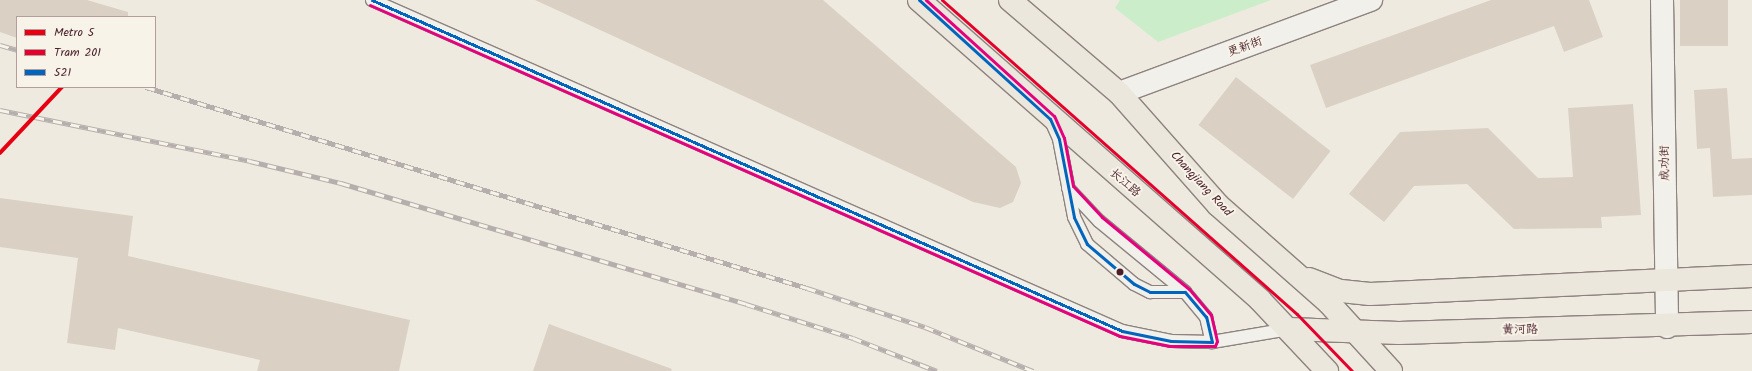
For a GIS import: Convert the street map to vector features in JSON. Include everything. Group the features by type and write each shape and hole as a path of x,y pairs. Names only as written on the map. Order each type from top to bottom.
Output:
{"main road":[{"name":"长江路","path":"919,0 1050,119 1260,300 1327,371"},
{"name":"Changjiang Road","path":"1010,0 1119,93 1218,205 1298,276 1356,331 1391,371"},
{"path":"1298,276 1341,291 1370,294 1752,276"},
{"name":"黄河路","path":"1288,329 1399,333 1668,327 1752,322"}],"street":[{"name":"更新街","path":"1119,93 1371,0"},
{"name":"成功街","path":"1662,0 1668,327"}],"lane":[{"path":"372,0 1122,331 1171,341 1212,342 1288,329"},
{"path":"1050,119 1059,139 1074,217 1087,244 1134,284 1150,292 1186,292"},
{"path":"1068,188 1099,221 1186,292 1206,317 1212,342"}],"green space":[{"path":"1120,0 1271,0 1158,42 1115,8"}],"building":[{"path":"0,0 87,0 128,12 128,16 16,16 16,38 0,32"},
{"path":"535,0 823,0 1016,167 1021,183 1013,202 1000,208 973,202"},
{"path":"1491,0 1589,0 1603,37 1564,52 1554,26 1326,108 1310,65"},
{"path":"1680,0 1728,0 1728,46 1680,46"},
{"path":"1236,77 1331,151 1293,199 1198,125"},
{"path":"1727,88 1732,159 1752,158 1752,195 1713,197 1710,148 1697,149 1694,90"},
{"path":"1633,104 1641,215 1601,217 1602,228 1514,229 1467,184 1414,186 1384,222 1349,194 1400,132 1488,128 1538,178 1573,177 1568,108"},
{"path":"0,198 133,216 128,256 410,320 399,371 257,371 260,360 118,328 115,350 67,343 78,258 0,247"},
{"path":"549,324 672,369 671,371 533,371"}],"railway":[{"path":"0,45 16,50"},
{"path":"149,88 807,288 925,327 1033,371"},
{"path":"0,110 250,161 341,183 746,304 853,338 937,371"}],"metro line":[{"name":"5","path":"0,153 61,88"}],"tram line":[{"name":"201","path":"942,0 1297,314 1352,371"}],"transit line":[{"name":"521","path":"372,0 1122,331 1171,341 1212,342 1206,317 1185,292 1150,292 1134,284 1087,244 1074,217 1059,139 1050,119 919,0"},
{"path":"370,5 1120,336 1170,346 1215,346 1217,341 1211,315 1189,289 1102,217 1073,186 1064,138 1054,116 926,0"}]}
